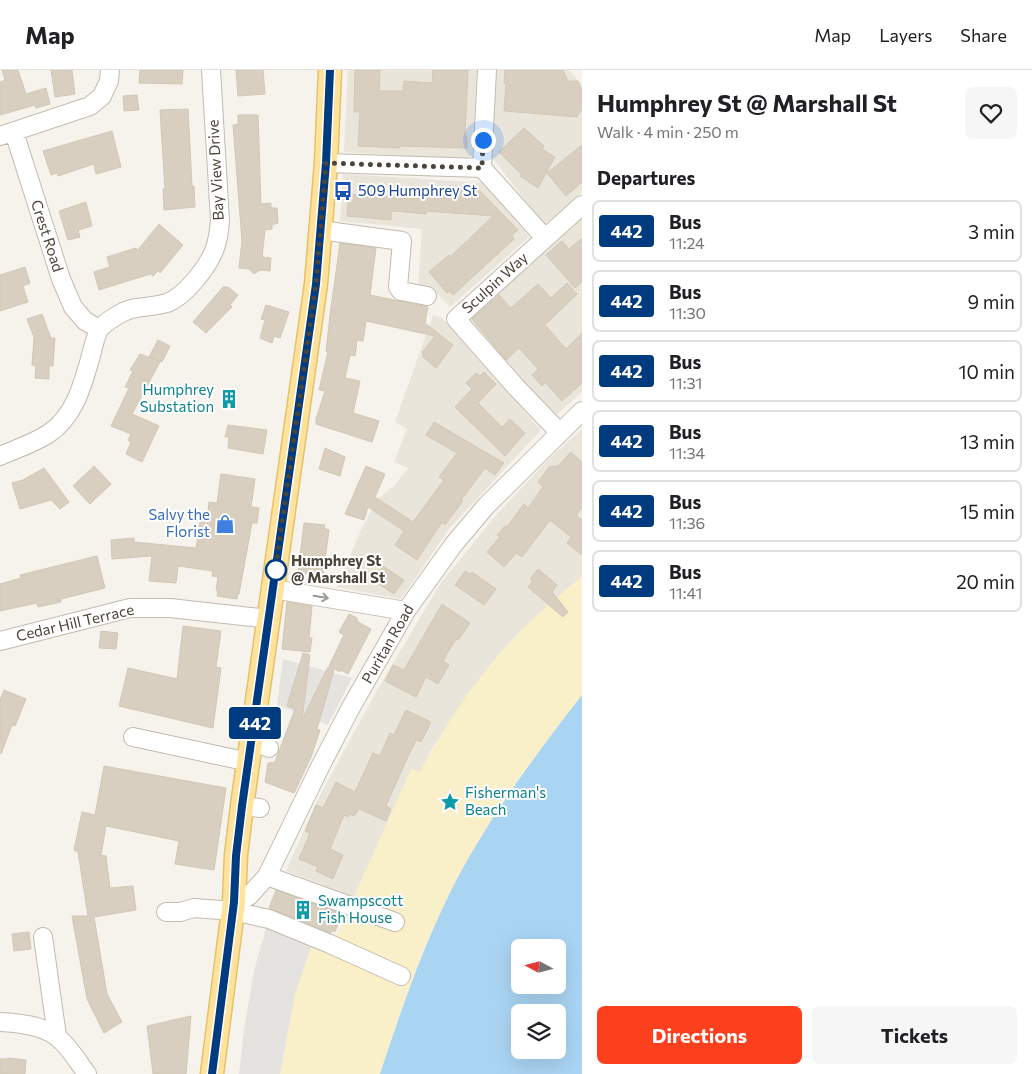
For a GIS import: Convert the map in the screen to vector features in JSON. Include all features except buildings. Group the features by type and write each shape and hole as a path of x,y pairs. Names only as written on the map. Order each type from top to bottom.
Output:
{"main road":[{"path":"212,1074 233,906 236,856 251,807 269,619 314,294 326,163 330,70"}],"street":[{"path":"7,134 90,106 102,96 109,81 110,70"},
{"name":"Bay View Drive","path":"99,329 119,315 135,308 154,307 170,302 186,290 202,271 213,253 219,234 220,220 211,70"},
{"path":"487,70 482,168 545,238"},
{"name":"Crest Road","path":"7,134 73,308 85,321 99,329"},
{"path":"326,163 482,168"},
{"name":"Sculpin Way","path":"559,432 456,319 582,205"},
{"path":"320,230 402,241 398,287 401,290 427,296"},
{"path":"0,456 48,434 61,424 69,413 82,387 99,329"},
{"name":"Puritan Road","path":"233,906 249,896 268,876 290,816 315,765 350,709 406,611 454,544 486,506 582,411"},
{"path":"273,588 406,611"},
{"name":"Cedar Hill Terrace","path":"0,641 130,608 170,608 269,619"},
{"path":"133,737 257,750"},
{"path":"268,876 395,922"},
{"path":"194,908 233,906 330,944 401,976"},
{"path":"43,937 56,1036"},
{"path":"0,1022 33,1027 56,1036 87,1074"}],"shaded area":[{"path":"348,70 477,70 472,155 464,160 344,152"},
{"path":"496,70 569,70 582,85 582,192 544,225 492,157"},
{"path":"343,174 485,183 529,237 450,307 434,290 418,287 422,229 340,221"},
{"path":"582,215 582,392 554,417 464,321"},
{"path":"433,315 442,318 541,430 449,529 401,599 337,587 361,530 378,499 394,486 408,468 394,462 407,429 395,422"},
{"path":"582,429 582,576 517,634 485,672 465,700 431,750 420,773 412,769 354,897 286,871 317,801 376,692 440,584 497,514 550,458"},
{"path":"283,659 352,678 328,725 277,705"},
{"path":"270,914 317,930 295,994 280,1074 239,1074 254,971"}],"sand":[{"name":"Fisherman's Beach","path":"582,576 582,695 518,779 427,941 380,1074 280,1074 295,994 313,940 332,946 411,769 420,772 464,700 503,650 532,620"}],"water":[{"path":"582,695 582,1074 380,1074 425,949 446,901 486,829 532,761"}],"bus line":[{"name":"442","path":"212,1074 234,902 236,856 242,806 316,284 326,163 330,70"}],"place":[{"name":"509 Humphrey St","path":"343,191"},
{"name":"Humphrey Substation","path":"229,399"},
{"name":"Salvy the Florist","path":"225,524"},
{"name":"Humphrey St @ Marshall St","path":"276,570"},
{"name":"Fisherman's Beach","path":"450,802"},
{"name":"Swampscott Fish House","path":"303,910"}],"route":[{"path":"276,570 275,572 316,284 326,163 482,168 483,140"}]}
